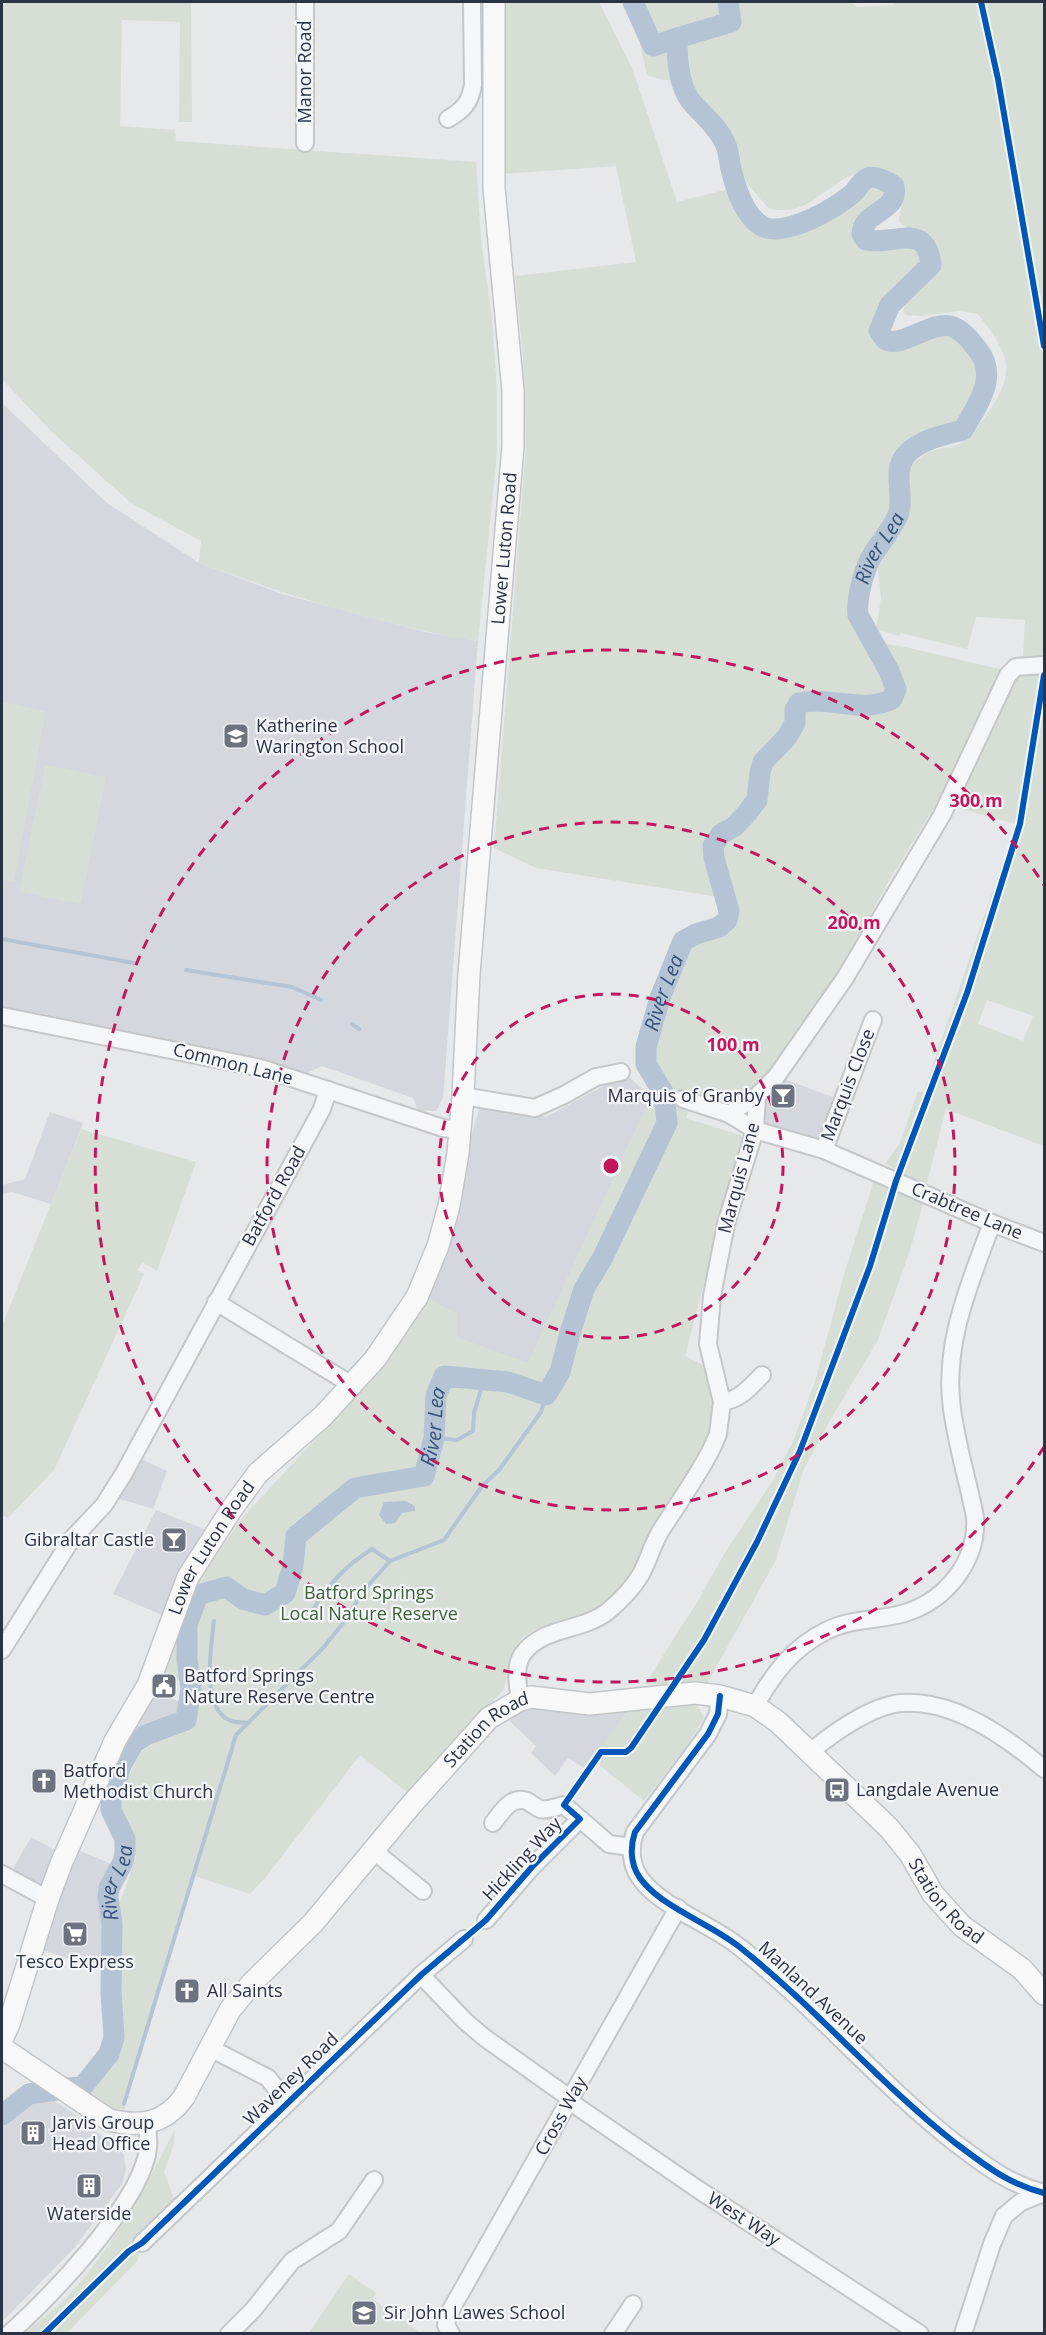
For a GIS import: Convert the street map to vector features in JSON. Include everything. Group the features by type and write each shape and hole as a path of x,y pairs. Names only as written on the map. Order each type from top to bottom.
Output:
{"main road":[{"name":"Lower Luton Road","path":"2,2039 20,1992 48,1899 111,1750 148,1685 188,1577 258,1473 323,1416 375,1359 403,1320 429,1271 449,1206 463,1096 469,974 513,446 512,380 494,188 494,2"},
{"name":"Station Road","path":"2,2048 50,2078 109,2120 128,2124 146,2123 158,2120 177,2108 230,2010 252,1983 313,1923 411,1805 489,1718 520,1700 541,1697 590,1704 695,1693 720,1696 755,1706 778,1722 889,1828 909,1854 933,1894 962,1926 1022,1969 1044,1994"}],"street":[{"name":"Manor Road","path":"305,2 305,143"},
{"path":"448,119 462,111 471,96 473,85 472,2"},
{"name":"Marquis Lane","path":"520,1700 518,1668 521,1657 532,1644 549,1634 596,1619 607,1612 634,1584 656,1540 711,1450 718,1434 722,1402 708,1344 712,1296 726,1224 755,1130 757,1096 776,1077 845,978 942,815 1008,675 1016,667 1044,665"},
{"name":"Common Lane","path":"2,1016 261,1068 443,1128 459,1130"},
{"name":"Marquis Close","path":"824,1150 873,1020"},
{"path":"463,1096 536,1108 596,1077 621,1072"},
{"name":"Batford Road","path":"2,1650 71,1540 104,1505 124,1473 322,1108 328,1090"},
{"path":"729,1114 757,1096"},
{"name":"Crabtree Lane","path":"683,1099 729,1114 755,1130 824,1150 992,1223 1044,1243"},
{"path":"755,1706 777,1670 789,1656 807,1642 846,1623 906,1613 920,1607 938,1596 954,1581 966,1562 976,1532 975,1517 951,1407 952,1356 962,1300 992,1223"},
{"path":"216,1302 352,1385"},
{"path":"722,1402 741,1396 762,1375"},
{"path":"631,1847 635,1832 708,1734 718,1714 720,1696"},
{"path":"810,1752 828,1737 875,1711 891,1705 910,1703 948,1710 986,1727 1044,1769"},
{"path":"493,1824 507,1805 518,1800 527,1801 539,1809 564,1805 580,1819"},
{"name":"Hickling Way","path":"486,1920 580,1819 609,1844 631,1847"},
{"name":"Manland Avenue","path":"631,1847 635,1868 644,1883 678,1908 739,1946 773,1973 918,2113 1004,2179 1044,2193"},
{"path":"374,1851 423,1891"},
{"path":"2,1874 48,1899"},
{"name":"Cross Way","path":"449,2329 448,2315 678,1908"},
{"name":"Waveney Road","path":"142,2243 420,1975 464,1939"},
{"name":"West Way","path":"420,1975 485,2038 570,2100 699,2190 920,2334"},
{"path":"210,2048 268,2078 275,2086"},
{"path":"9,2334 72,2271 121,2209 146,2158 146,2123"},
{"path":"963,2334 992,2244 1004,2216 1006,2200 1004,2179"},
{"path":"229,2334 254,2310 292,2261 339,2231 374,2180"},
{"path":"1004,2216 1021,2202 1044,2193"},
{"path":"613,2334 633,2304"}],"shaded area":[{"name":"Katherine Warington School","path":"2,403 106,502 199,563 282,594 425,632 478,641 443,1098 436,1111 418,1110 413,1098 322,1066 300,1076 226,1053 39,1013 2,1008"},
{"path":"626,1074 651,1097 528,1364 456,1337 427,1297 481,1102 546,1117"},
{"path":"781,1078 833,1097 818,1140 762,1124 765,1095"},
{"path":"50,1112 83,1123 51,1204 12,1192 2,1194 2,1185 25,1179"},
{"path":"139,1458 167,1471 153,1509 117,1498"},
{"path":"156,1510 204,1529 162,1615 113,1594"},
{"path":"155,1691 188,1706 174,1719 126,1739"},
{"path":"551,1706 626,1708 627,1711 587,1770 568,1758 555,1776 531,1753 536,1746 505,1717 524,1708"},
{"path":"31,1837 57,1851 42,1885 13,1869"},
{"path":"78,1850 114,1865 102,1890 100,1902 105,1937 105,1970 42,1950 59,1897"},
{"path":"41,2098 51,2099 70,2111 119,2149 124,2155 126,2170 122,2184 75,2247 2,2322 2,2124 30,2101"}],"green space":[{"path":"2,2 191,2 192,122 179,122 180,22 122,20 120,126 175,130 176,141 476,162 481,239 492,318 497,389 497,453 478,641 442,635 337,609 199,563 201,541 131,503 51,431 2,379"},
{"name":"Batford Springs Local Nature Reserve","path":"506,2 599,2 632,68 677,202 737,187 753,219 762,226 772,229 796,225 821,214 853,192 868,178 877,178 894,186 891,202 868,220 862,234 866,240 876,241 915,239 923,243 928,251 931,265 890,305 880,332 885,339 898,341 934,327 950,326 966,336 978,350 984,360 986,381 984,391 963,430 933,439 918,446 905,456 899,468 901,506 884,541 872,555 856,605 858,615 873,642 1004,670 939,800 890,879 839,972 774,1068 743,1098 733,1102 690,1094 683,1109 688,1112 686,1118 743,1136 685,1356 705,1366 713,1392 713,1419 707,1442 686,1479 646,1539 635,1566 623,1585 592,1613 535,1629 522,1638 512,1653 504,1689 408,1793 360,1755 265,1878 250,1894 195,1876 124,2098 125,2113 116,2114 82,2093 92,2085 97,2074 107,2063 115,2050 118,2035 114,2009 114,1920 136,1857 131,1831 120,1814 125,1783 141,1752 181,1726 196,1687 161,1674 198,1581 243,1517 364,1387 411,1327 427,1297 457,1314 457,1337 528,1363 651,1097 652,1079 646,1052 648,1037 657,1005 679,951 689,937 721,925 726,920 728,911 725,898 536,868 494,848 526,448 523,357 515,276 636,262 616,166 502,174"},
{"path":"631,2 850,2 857,7 892,5 894,2 1044,2 1044,659 1023,658 1025,620 976,617 967,649 901,633 899,636 876,629 881,598 877,562 891,547 906,517 909,466 930,452 957,445 968,439 995,401 1006,375 1003,353 978,314 959,311 921,316 906,315 903,312 906,301 936,273 936,266 934,248 927,238 899,221 903,196 901,183 893,175 881,169 868,169 856,173 797,208 769,209 746,182 735,162 733,146 723,127 696,102 684,76 675,80 666,80 647,75"},
{"path":"1044,673 1044,1146 946,1109 926,1186 885,1164 900,1143 918,1091 923,1093 1016,824 955,807 1015,676","holes":["987,1000 1033,1016 1023,1041 978,1024"]},
{"path":"2,702 46,711 14,882 2,880"},
{"path":"45,765 106,777 81,904 19,892"},
{"path":"81,1129 196,1162 157,1271 142,1262 138,1270 144,1274 54,1470 8,1518 2,1515 2,1326"},
{"path":"874,1181 923,1204 909,1253 878,1340 803,1471 776,1560 706,1685 645,1684 696,1604 726,1551 773,1480 793,1442 816,1378 845,1271"},
{"path":"687,1701 697,1705 704,1718 688,1744 644,1801 593,1760 627,1711 626,1708"},
{"path":"175,2129 174,2144 164,2172 174,2199 144,2231 138,2260 67,2333 24,2334 69,2294 118,2232"},
{"name":"Sir John Lawes School","path":"349,2274 376,2293 373,2299 421,2333 309,2333"}],"water":[{"path":"406,1501 415,1506 415,1511 402,1513 395,1523 386,1524 379,1515 384,1502"}],"waterway":[{"path":"633,2 653,46 677,38"},
{"name":"River Lea","path":"2,2115 29,2094 83,2086 109,2054 114,2037 111,1992 112,1924 108,1897 109,1888 123,1862 125,1852 125,1839 111,1810 111,1798 121,1765 134,1743 146,1735 186,1720 191,1689 187,1660 187,1624 198,1595 226,1587 243,1599 265,1605 285,1593 293,1566 296,1536 355,1488 424,1476 434,1438 436,1396 444,1376 508,1382 546,1395 560,1372 584,1289 603,1257 667,1123 664,1094 646,1064 646,1047 660,998 683,941 696,934 719,927 727,920 729,911 714,858 713,846 721,834 735,826 757,800 763,762 787,737 795,723 795,710 799,703 811,701 870,705 892,699 896,689 889,671 858,615 859,592 873,554 898,515 901,463 910,450 924,442 963,430 984,391 986,381 984,360 966,336 950,326 934,327 898,341 885,339 879,331 890,305 931,265 928,251 923,243 915,239 876,241 866,240 862,234 868,220 891,202 894,186 878,178 868,178 836,206 794,226 774,229 765,227 750,216 736,187 725,143 718,131 690,100 683,86 678,62 677,38 731,22 728,2"},
{"path":"2,939 134,963"},
{"path":"186,970 292,987 321,1000"},
{"path":"352,1024 359,1029"},
{"path":"434,1438 457,1440 473,1431 474,1413 484,1379"},
{"path":"124,2104 236,1735 323,1648 344,1622 364,1590 390,1561 444,1540 482,1486 499,1470 541,1412 546,1395"},
{"path":"307,1621 334,1580 361,1556 372,1549 390,1561"},
{"path":"214,1621 210,1659 214,1702 220,1713 229,1720 248,1723"}],"cycle path":[{"path":"981,2 998,79 1044,346"},
{"path":"44,2334 421,1975 486,1920 532,1867 580,1819 564,1805 601,1752 626,1752 631,1748 704,1640 757,1542 800,1451 870,1266 896,1181 967,993 1020,824 1044,675"},
{"path":"720,1696 718,1714 708,1734 635,1832 632,1859 636,1872 644,1883 665,1901 731,1941 770,1972 900,2095 954,2142 1007,2179 1044,2193"}],"place":[{"name":"Katherine Warington School","path":"236,736"},
{"name":"Marquis of Granby","path":"783,1096"},
{"name":"Gibraltar Castle","path":"174,1540"},
{"name":"Batford Springs Nature Reserve Centre","path":"164,1686"},
{"name":"Batford Methodist Church","path":"44,1781"},
{"name":"Langdale Avenue","path":"837,1790"},
{"name":"Tesco Express","path":"75,1934"},
{"name":"All Saints","path":"187,1991"},
{"name":"Jarvis Group Head Office","path":"33,2133"},
{"name":"Waterside","path":"89,2186"},
{"name":"Sir John Lawes School","path":"364,2313"}]}
